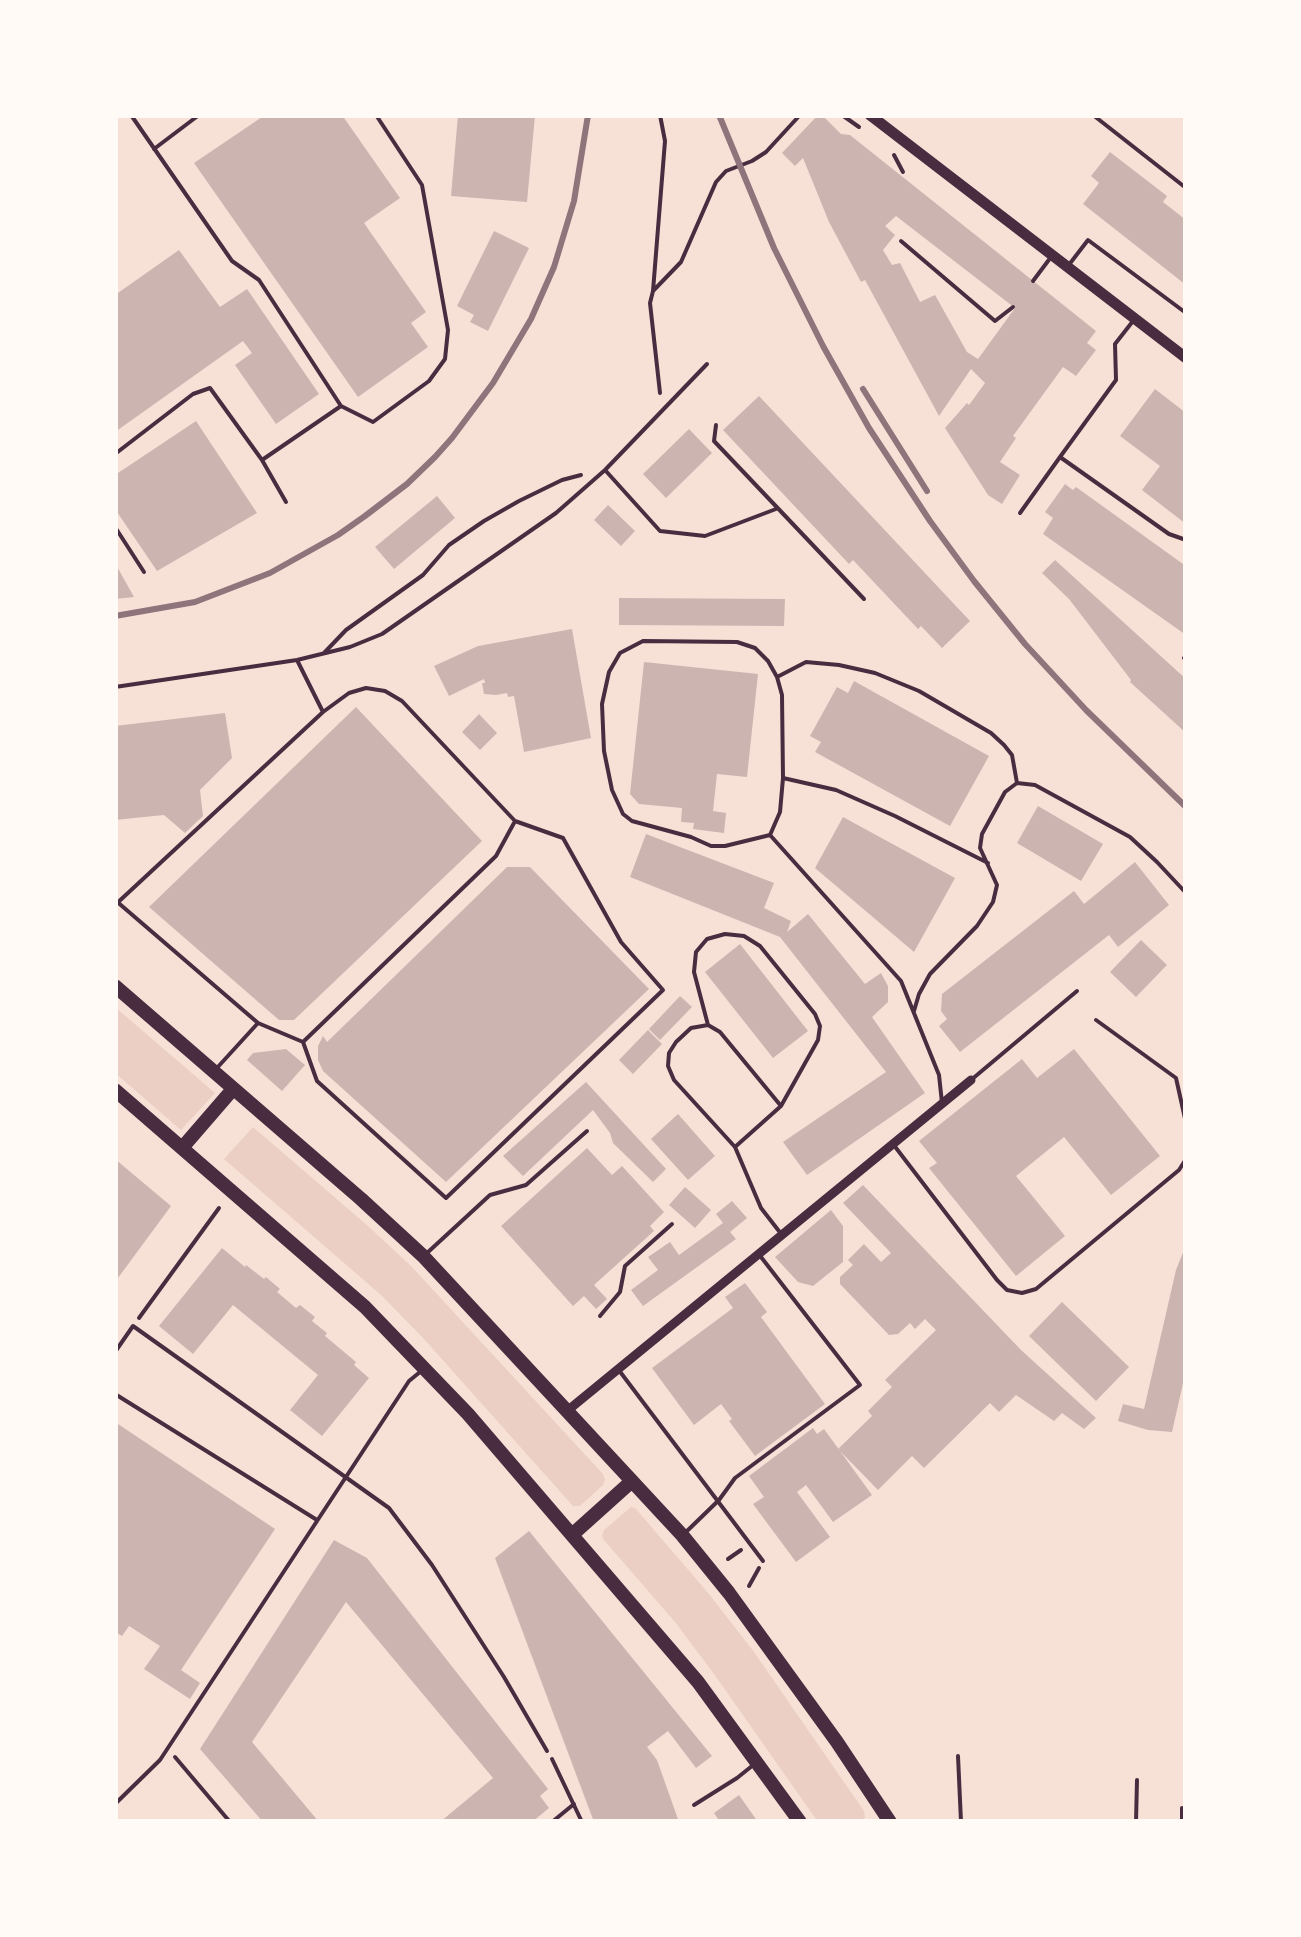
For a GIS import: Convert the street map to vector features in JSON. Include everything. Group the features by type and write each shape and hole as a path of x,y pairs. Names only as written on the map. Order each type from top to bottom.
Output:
{"main road":[{"path":"115,986 423,1256 632,1481 729,1592 890,1822"},
{"path":"182,1148 234,1089"},
{"path":"115,1090 365,1307 468,1414 698,1682 800,1822"},
{"path":"574,1534 632,1481"}],"street":[{"path":"870,115 1186,358"},
{"path":"567,1411 971,1080"}],"lane":[{"path":"130,115 232,261 258,280 342,406 373,422 429,381 445,359 448,330 422,185 376,115"},
{"path":"154,149 199,115"},
{"path":"1093,115 1186,188"},
{"path":"1068,266 1088,240 1186,313"},
{"path":"901,241 995,322 1013,307"},
{"path":"1033,282 1053,254"},
{"path":"1020,513 1116,380 1115,344 1135,318"},
{"path":"115,688 297,660 350,647 382,634 556,513 605,470 707,364"},
{"path":"115,454 193,394 210,388 262,460 286,502"},
{"path":"262,460 342,406"},
{"path":"716,424 714,441 864,599"},
{"path":"1060,457 1169,534 1186,540"},
{"path":"605,470 660,531 705,536 776,509"},
{"path":"324,653 346,630 424,576 449,545 519,501 581,475"},
{"path":"115,527 144,572"},
{"path":"642,641 737,642 755,648 768,661 782,695 783,778 780,812 770,835 711,846 632,821 623,814 612,790 604,751 602,704 609,672 620,653 642,641"},
{"path":"297,660 322,712"},
{"path":"777,677 806,662 840,665 919,690 1004,745 1012,756 1017,783"},
{"path":"366,688 402,701 515,821 563,838 621,942 664,990 446,1198 318,1081 303,1042 258,1023 116,903 322,712 349,692 366,688"},
{"path":"783,778 836,790 988,864"},
{"path":"914,1012 918,994 930,974 977,926 993,902 997,885 980,848 982,834 1005,792 1017,783 1035,784 1130,837 1186,894"},
{"path":"303,1042 496,856 515,821"},
{"path":"770,835 901,981 939,1075 942,1104"},
{"path":"708,1025 694,972 696,952 708,939 724,934 744,936 760,946 815,1014 820,1026 818,1040 782,1106 735,1147"},
{"path":"971,1080 1077,991"},
{"path":"1096,1020 1176,1078 1186,1123"},
{"path":"214,1072 258,1023"},
{"path":"782,1106 720,1032 708,1025 691,1028 669,1053 668,1066 674,1080 735,1147 761,1208 782,1235"},
{"path":"423,1256 490,1196 526,1185 587,1131"},
{"path":"893,1144 997,1280 1007,1290 1022,1293 1036,1290 1180,1170 1186,1159"},
{"path":"600,1316 620,1292 625,1266 672,1224"},
{"path":"682,1535 719,1500 735,1478 860,1385 759,1254"},
{"path":"115,1352 134,1326 389,1508 432,1564 547,1750"},
{"path":"115,1804 160,1760 409,1381 424,1368"},
{"path":"618,1369 763,1561"},
{"path":"115,1394 318,1520"},
{"path":"958,1756 961,1822"},
{"path":"694,1805 756,1762"},
{"path":"1136,1780 1136,1822"},
{"path":"1182,1808 1182,1822"}],"path":[{"path":"660,115 665,140 650,304 662,411"},
{"path":"653,291 681,262 716,182 726,172 766,152 800,115"},
{"path":"134,1326 220,1208"},
{"path":"749,1586 763,1561"},
{"path":"168,1748 230,1822"},
{"path":"547,1750 582,1822"},
{"path":"552,1822 574,1804"}],"shaded area":[{"path":"115,1007 215,1093 181,1130 115,1073"},
{"path":"253,1127 412,1267 603,1474 603,1485 580,1506 573,1506 381,1295 224,1159"},
{"path":"631,1507 709,1594 754,1652 864,1811 862,1822 818,1822 675,1622 604,1540 604,1530"}],"building":[{"path":"260,115 342,115 400,198 364,223 426,312 411,323 428,347 358,397 194,163"},
{"path":"458,115 535,115 527,202 451,196"},
{"path":"822,115 841,134 850,135 1096,331 1087,343 1096,350 1076,376 1063,367 1013,436 1016,438 1000,462 1020,475 1002,504 988,495 945,428 985,383 971,369 939,416 829,222 803,158 795,166 782,153","holes":["896,216 1015,308 978,359 967,352 935,295 920,302 900,263 892,265 883,250 895,235 885,226"]},
{"path":"1110,152 1167,196 1163,202 1186,220 1186,285 1083,204 1099,183 1091,176"},
{"path":"494,231 529,248 488,331 470,322 474,315 457,306"},
{"path":"179,250 220,307 247,289 319,394 276,424 235,365 252,353 243,341 115,432 115,295"},
{"path":"1155,389 1186,413 1186,524 1142,490 1160,466 1120,436"},
{"path":"759,396 970,621 942,648 921,626 918,629 853,560 849,564 723,430"},
{"path":"196,421 257,513 157,571 115,509 115,475"},
{"path":"689,429 712,453 666,498 643,474"},
{"path":"1065,484 1073,490 1076,487 1183,564 1186,560 1186,635 1043,534 1053,518 1045,512"},
{"path":"437,496 455,518 394,569 375,547"},
{"path":"608,505 635,531 621,546 594,520"},
{"path":"1055,560 1186,679 1186,733 1130,682 1069,599 1042,573"},
{"path":"115,563 134,597 115,599"},
{"path":"619,598 785,599 784,626 619,625"},
{"path":"572,629 591,738 524,752 514,696 484,694 484,679 449,696 434,666 478,646"},
{"path":"644,662 758,674 747,777 717,774 713,811 726,813 724,833 693,829 694,823 681,822 682,808 639,804 630,794"},
{"path":"854,681 989,756 950,826 815,752 821,742 810,736 837,687 848,693"},
{"path":"356,707 482,841 294,1020 279,1020 149,907"},
{"path":"225,713 232,758 200,790 203,816 185,833 164,815 115,820 115,726"},
{"path":"479,714 497,733 480,750 462,732"},
{"path":"1038,806 1103,844 1081,881 1017,843"},
{"path":"843,817 955,878 914,952 815,868"},
{"path":"646,834 774,883 764,908 791,921 787,932 808,914 865,984 881,973 888,986 888,1002 872,1017 925,1093 807,1175 783,1142 886,1072 780,937 630,877"},
{"path":"1135,862 1169,905 1118,947 1109,935 960,1052 939,1026 947,1019 941,1011 942,994 1074,891 1084,904"},
{"path":"507,867 530,867 649,989 446,1182 323,1071 318,1046 323,1036 327,1042"},
{"path":"1141,940 1167,965 1136,997 1110,972"},
{"path":"740,944 808,1031 773,1058 705,972"},
{"path":"680,996 692,1007 660,1040 649,1029"},
{"path":"648,1030 662,1044 633,1074 619,1060"},
{"path":"286,1049 305,1065 282,1091 247,1060 253,1053"},
{"path":"1074,1049 1160,1156 1111,1195 1064,1137 1016,1176 1065,1236 1016,1276 929,1168 937,1163 919,1141 1022,1059 1037,1078"},
{"path":"586,1082 666,1169 653,1182 613,1143 593,1110 523,1176 503,1156"},
{"path":"678,1114 715,1156 688,1180 651,1139"},
{"path":"587,1148 612,1175 622,1166 664,1212 650,1226 654,1231 594,1285 607,1299 596,1309 584,1296 573,1306 501,1226"},
{"path":"115,1159 171,1206 115,1282"},
{"path":"863,1185 1021,1350 1096,1418 1084,1429 1062,1413 1054,1421 1016,1395 999,1412 990,1403 924,1468 912,1456 878,1490 838,1449 872,1416 868,1411 892,1387 885,1380 936,1330 925,1319 915,1329 910,1323 898,1334 889,1335 840,1284 840,1277 853,1265 848,1260 864,1244 881,1262 891,1253 843,1203"},
{"path":"685,1187 711,1210 695,1228 669,1205"},
{"path":"732,1201 747,1218 730,1232 736,1239 643,1306 631,1290 658,1270 648,1257 670,1242 679,1255 723,1223 716,1214"},
{"path":"831,1210 843,1226 843,1262 813,1286 798,1282 775,1257"},
{"path":"1186,1245 1186,1370 1172,1432 1148,1430 1118,1421 1123,1404 1144,1409 1176,1270"},
{"path":"222,1248 245,1267 266,1277 296,1308 300,1305 315,1317 312,1321 327,1333 325,1336 369,1378 322,1436 290,1410 318,1375 233,1305 193,1354 159,1326"},
{"path":"745,1283 767,1312 761,1317 825,1404 755,1456 721,1404 694,1425 652,1368 733,1308 725,1297"},
{"path":"1062,1302 1129,1367 1096,1401 1029,1336"},
{"path":"115,1422 275,1529 181,1670 200,1683 190,1699 144,1669 160,1646 129,1626 122,1636 115,1632"},
{"path":"813,1428 817,1434 824,1429 872,1495 833,1522 806,1485 797,1492 830,1537 796,1562 753,1504 764,1497 749,1476"},
{"path":"529,1531 712,1756 696,1768 668,1731 647,1747 657,1760 679,1822 594,1822 495,1558"},
{"path":"334,1540 367,1558 548,1789 540,1796 549,1808 532,1822 440,1822 493,1778 346,1602 252,1742 319,1822 263,1822 200,1749"},
{"path":"739,1795 758,1822 720,1822 714,1813"}],"railway":[{"path":"115,616 195,602 270,573 338,535 407,484 435,457 493,383 531,319 554,267 574,201 588,115"},
{"path":"719,115 774,248 823,346 869,428 930,521 1025,644 1186,807"},
{"path":"863,389 927,491"}]}
